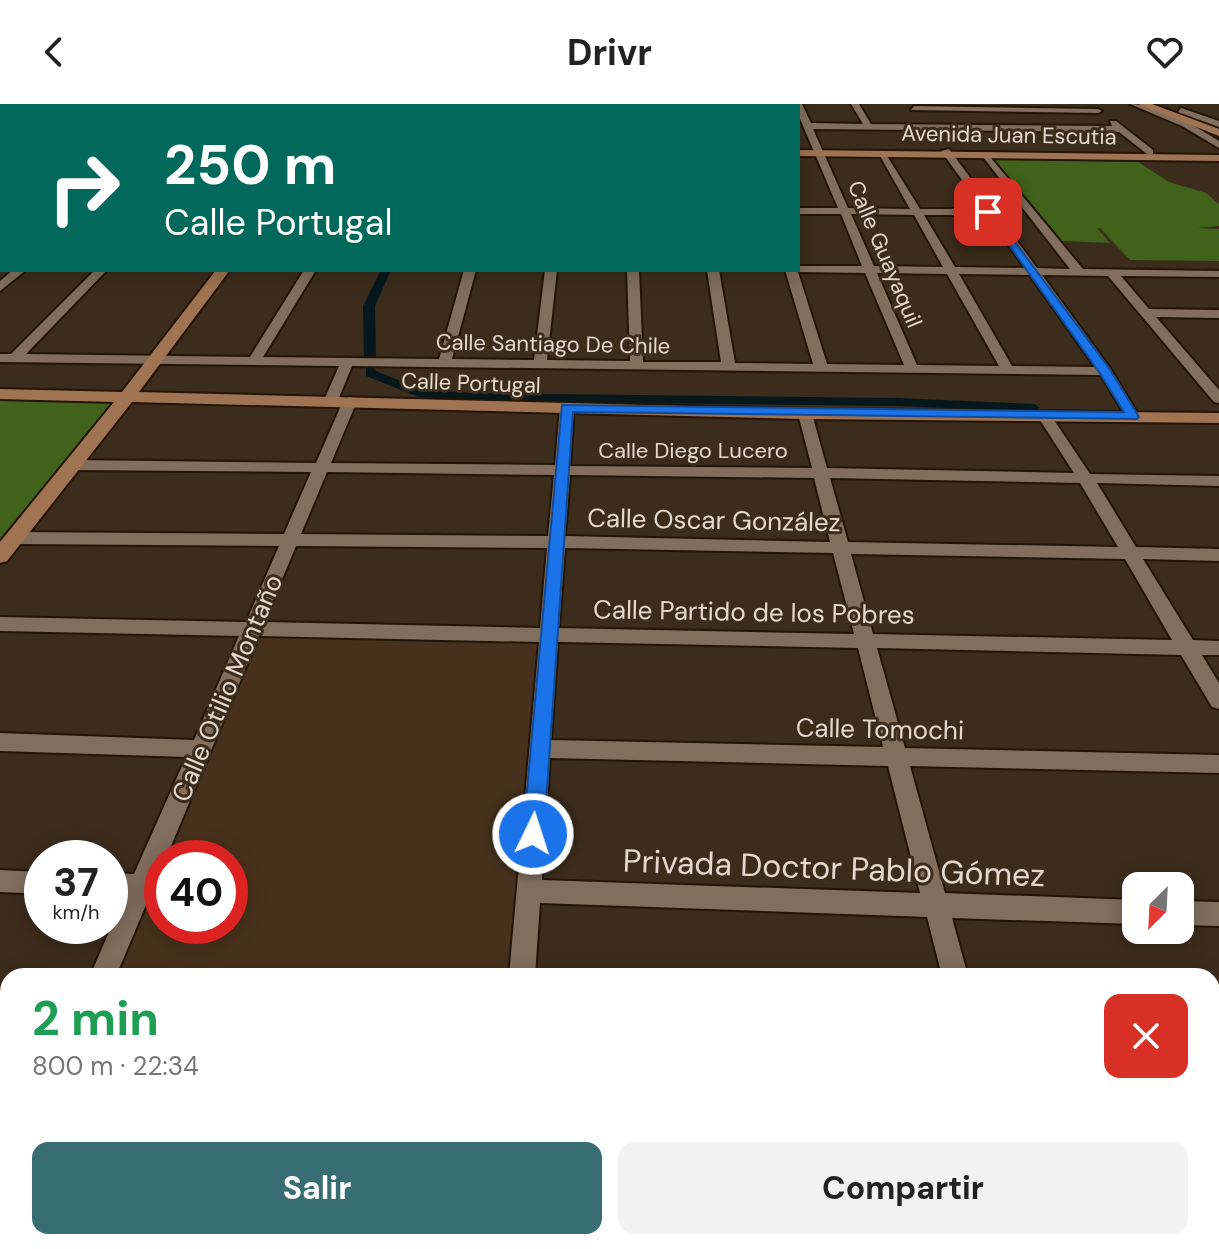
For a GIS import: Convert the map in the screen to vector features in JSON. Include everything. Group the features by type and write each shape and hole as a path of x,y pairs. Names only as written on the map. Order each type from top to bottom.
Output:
{"main road":[{"path":"1143,104 1217,142"},
{"path":"1153,104 1217,142"},
{"path":"1171,155 1217,142"},
{"path":"1171,155 1217,142"},
{"name":"Avenida Juan Escutia","path":"800,151 1171,155"},
{"name":"Avenida Juan Escutia","path":"819,151 884,154 1150,152 1171,155"},
{"path":"0,556 128,396 222,272"},
{"name":"Calle Portugal","path":"0,394 340,400 805,414 1219,418"}],"street":[{"path":"855,104 869,127"},
{"path":"1086,104 1150,152"},
{"path":"1134,104 1185,124 1217,142"},
{"path":"1165,104 1217,142"},
{"path":"912,106 928,127"},
{"path":"912,106 1098,111"},
{"name":"Calle Guayaquil","path":"800,108 913,370"},
{"path":"808,126 1121,129"},
{"path":"947,153 1105,371 1133,417"},
{"path":"884,154 1008,370"},
{"path":"986,155 1079,272"},
{"path":"800,211 988,212"},
{"path":"800,269 1219,274"},
{"path":"0,287 18,272"},
{"path":"7,358 99,272"},
{"path":"254,361 309,272"},
{"path":"444,364 469,272"},
{"path":"540,365 551,272"},
{"path":"633,272 637,367"},
{"path":"713,272 729,368"},
{"path":"792,272 822,370"},
{"path":"1112,273 1219,399"},
{"path":"1146,313 1217,316"},
{"name":"Calle Santiago De Chile","path":"7,358 1105,371"},
{"name":"Calle Otilio Montaño","path":"106,968 322,467 347,362"},
{"path":"523,968 567,408"},
{"path":"805,414 953,968"},
{"path":"1045,417 1086,479 1219,701"},
{"name":"Calle Diego Lucero","path":"71,465 822,473 1219,481"},
{"name":"Calle Oscar González","path":"15,538 556,542 1219,555"},
{"name":"Calle Partido de los Pobres","path":"0,624 1219,648"},
{"path":"0,742 202,749"},
{"name":"Calle Tomochi","path":"540,749 1219,764"},
{"path":"0,881 24,882"},
{"path":"128,886 142,886"},
{"name":"Privada Doctor Pablo Gómez","path":"529,891 1122,912"},
{"path":"1194,913 1219,914"}],"shaded area":[{"path":"253,629 549,634 523,968 106,968 117,944 128,944 128,918 144,881 144,944 248,944 248,840 162,840"}],"green space":[{"path":"994,159 1135,160 1169,182 1206,193 1219,204 1219,226 1198,228 1219,229 1219,261 1130,260 1100,228 1097,228 1110,243 1062,241"},
{"path":"0,394 128,396 0,556"}],"waterway":[{"path":"370,358 369,306 385,272"},
{"path":"370,368 370,373 419,393 470,397 897,402 1034,408"}],"route":[{"path":"533,834 567,408 1133,417 1105,371 988,212"}]}
